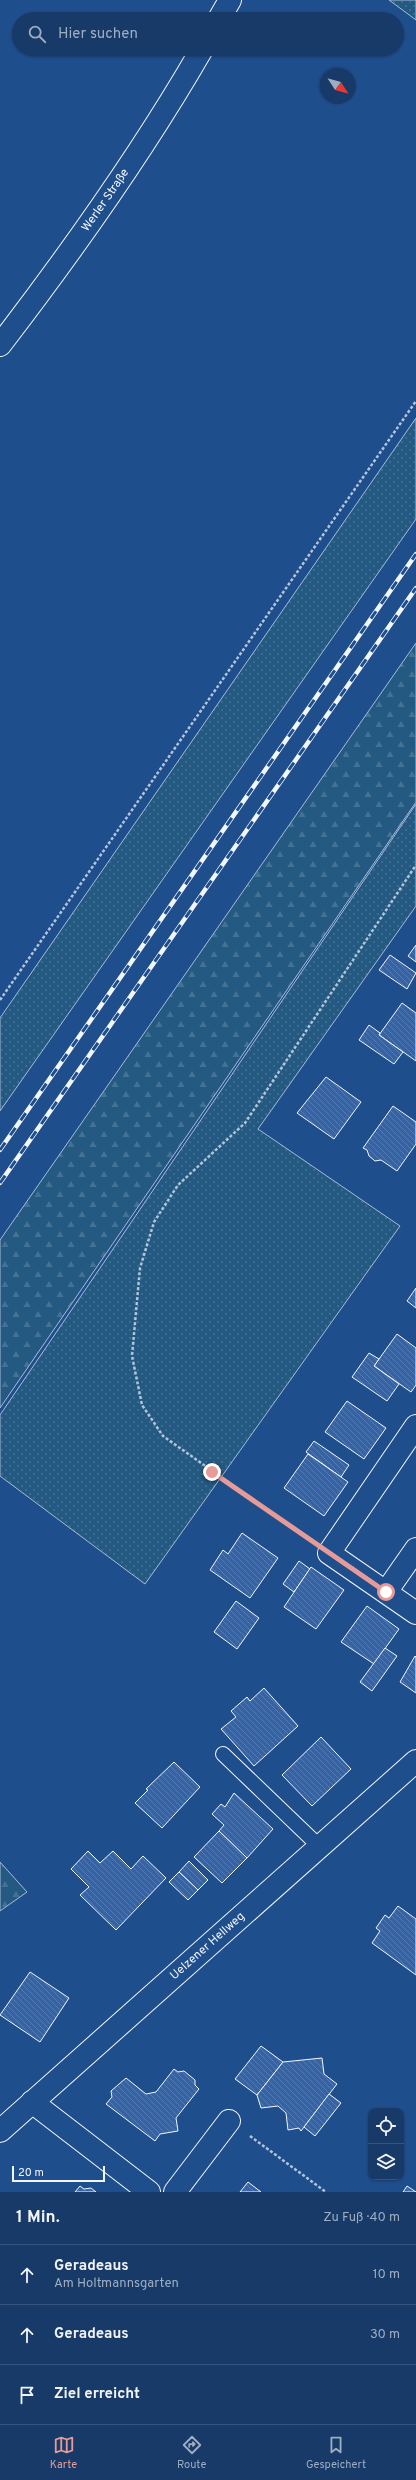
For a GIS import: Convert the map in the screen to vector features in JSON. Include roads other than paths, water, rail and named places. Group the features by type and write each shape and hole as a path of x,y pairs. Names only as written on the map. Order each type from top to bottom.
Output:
{"street":[{"path":"223,12 230,0"},
{"name":"Werler Straße","path":"0,345 64,263 132,164 198,56"},
{"path":"416,1426 329,1553 416,1613"},
{"path":"386,1592 416,1549"},
{"name":"Uelzener Hellweg","path":"0,2131 416,1761"},
{"path":"32,2102 149,2192"},
{"path":"175,2192 229,2121"}],"lane":[{"path":"223,1754 320,1847"}],"railway":[{"path":"0,1150 416,554"},
{"path":"0,1183 416,588"}]}
